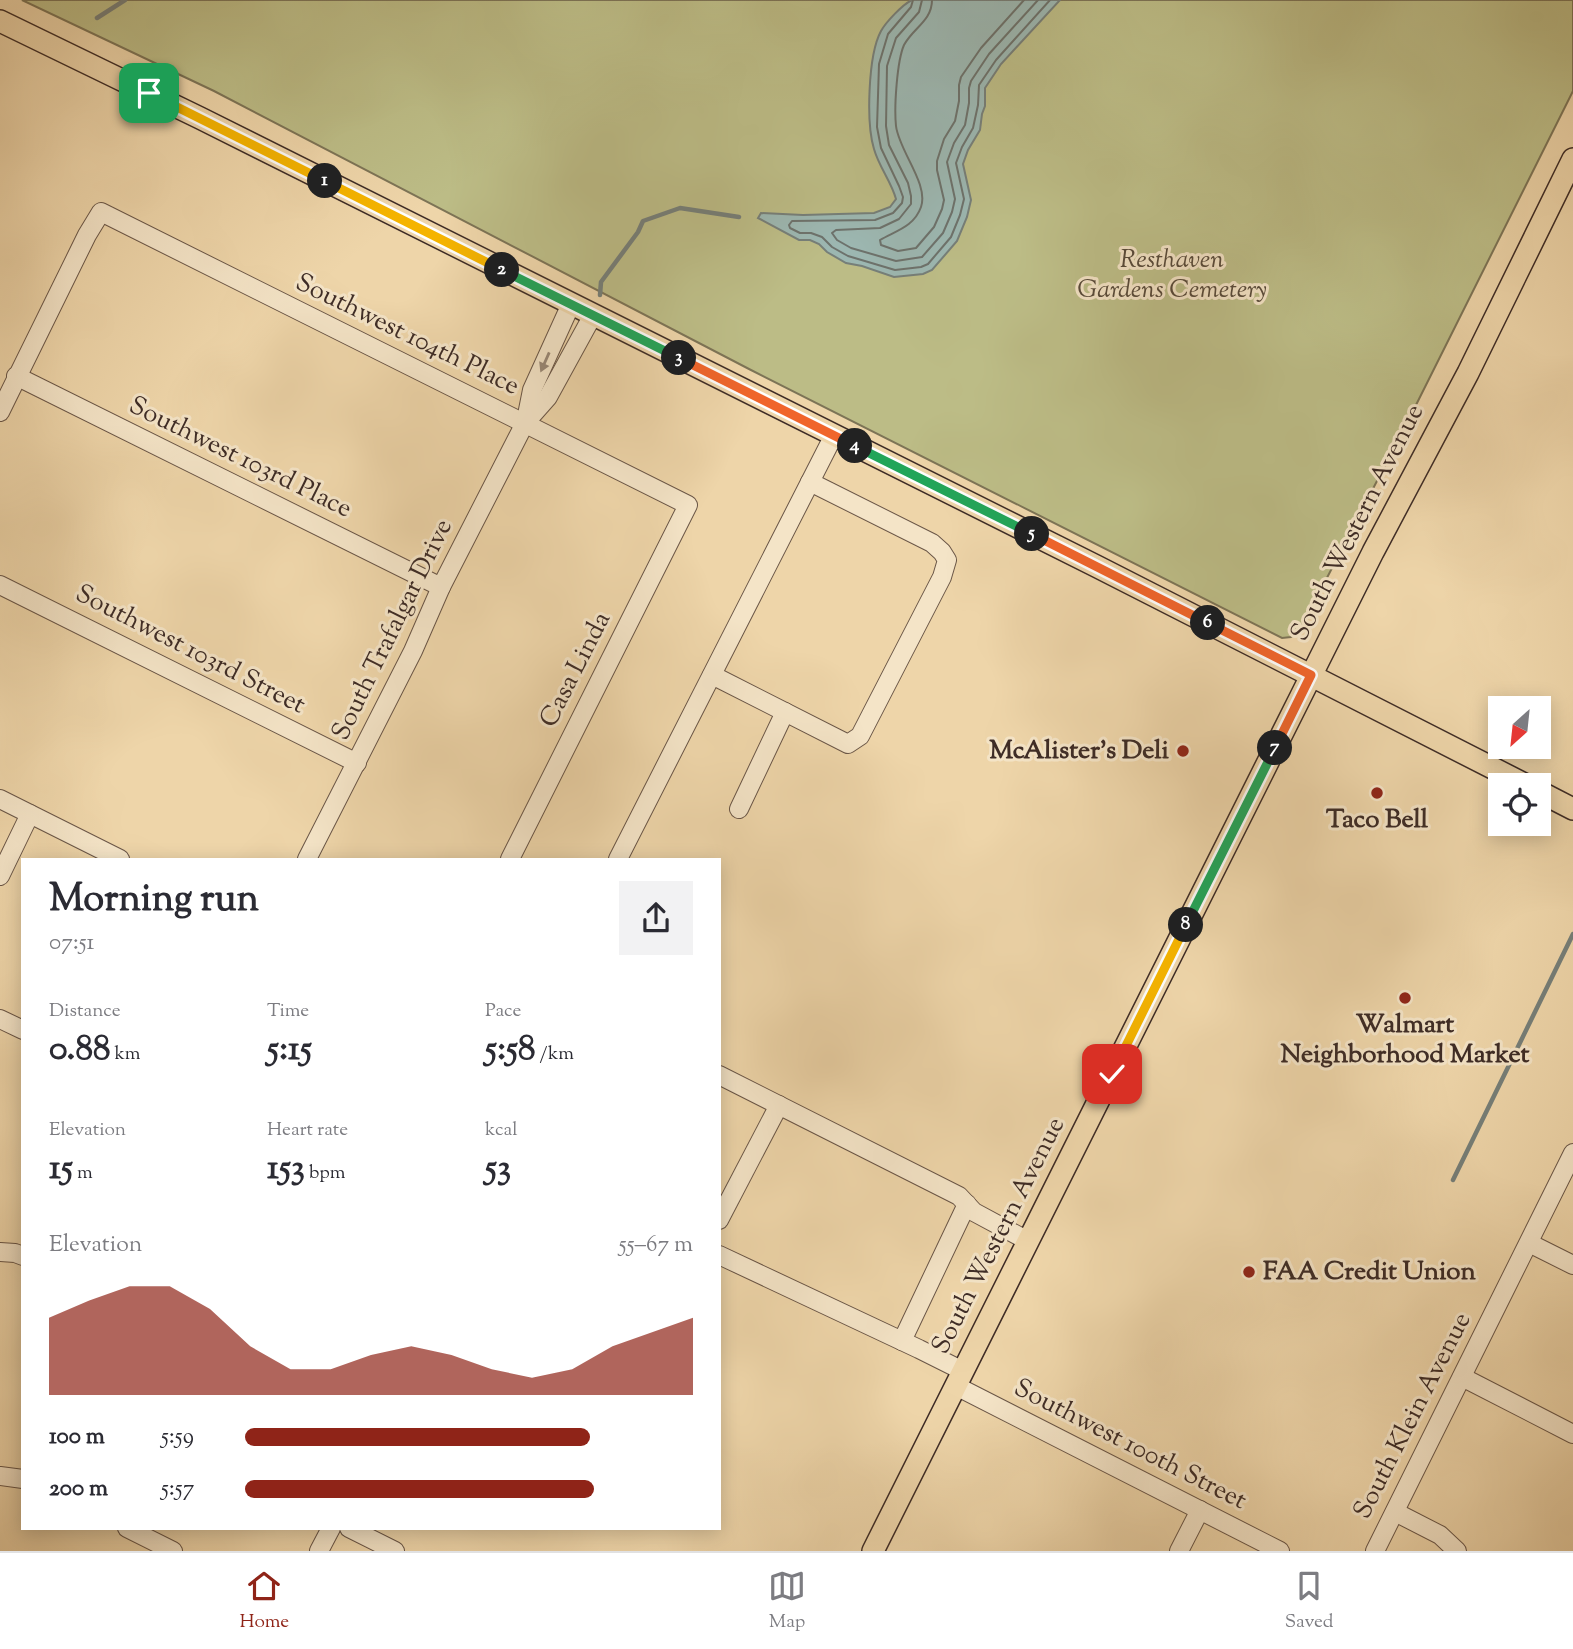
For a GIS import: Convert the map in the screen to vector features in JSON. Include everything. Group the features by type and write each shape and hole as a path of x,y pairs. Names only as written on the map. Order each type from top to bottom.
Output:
{"main road":[{"path":"0,21 834,435 1503,773"},
{"name":"South Western Avenue","path":"873,1551 1373,552 1468,373 1573,159"},
{"path":"1551,797 1573,808"}],"street":[{"name":"Southwest 104th Place","path":"16,376 101,212 688,505"},
{"name":"South Trafalgar Drive","path":"525,423 532,390 570,304"},
{"name":"South Trafalgar Drive","path":"308,858 525,423 548,397 593,315"},
{"path":"0,412 16,376"},
{"name":"Southwest 103rd Place","path":"16,376 441,587"},
{"path":"619,858 834,435"},
{"path":"712,675 848,744 860,736 942,577 947,560 932,544 810,482"},
{"name":"Casa Linda","path":"511,858 688,505"},
{"name":"Southwest 103rd Street","path":"0,585 357,763"},
{"path":"739,809 785,712"},
{"path":"0,799 118,858"},
{"path":"0,876 30,814"},
{"path":"0,1019 21,1029"},
{"path":"721,1076 959,1196 974,1212 1028,1241"},
{"path":"721,1216 779,1105"},
{"name":"South Klein Avenue","path":"1375,1551 1573,1153"},
{"path":"902,1341 967,1204"},
{"path":"1530,1243 1573,1265"},
{"path":"0,1252 21,1255"},
{"name":"Southwest 100th Street","path":"721,1256 902,1341 959,1378 1280,1551"},
{"path":"1462,1377 1573,1434"},
{"path":"0,1476 21,1479"},
{"path":"1179,1551 1200,1510"},
{"path":"1395,1512 1440,1535 1457,1551"},
{"path":"131,1530 173,1551"},
{"path":"318,1551 330,1530"},
{"path":"353,1530 395,1551"}],"green space":[{"name":"Resthaven Gardens Cemetery","path":"22,0 1573,0 1573,91 1299,632 1282,638 749,369 214,91"}],"water":[{"path":"912,0 1060,0 1001,64 985,88 985,106 980,130 963,164 971,200 957,241 932,270 923,274 894,277 846,263 819,244 810,240 799,240 758,218 761,213 874,213 890,207 896,199 876,156 871,137 871,72 881,31 904,5"}],"waterway":[{"path":"97,18 125,0"},
{"path":"600,295 601,282 638,232 643,221 680,208 739,217"},
{"path":"1453,1180 1573,934"}],"place":[{"name":"McAlister's Deli","path":"1183,751"},
{"name":"Taco Bell","path":"1377,793"},
{"name":"Walmart Neighborhood Market","path":"1405,998"},
{"name":"FAA Credit Union","path":"1249,1272"}],"route":[{"path":"149,93 1311,675 1112,1074"}]}
